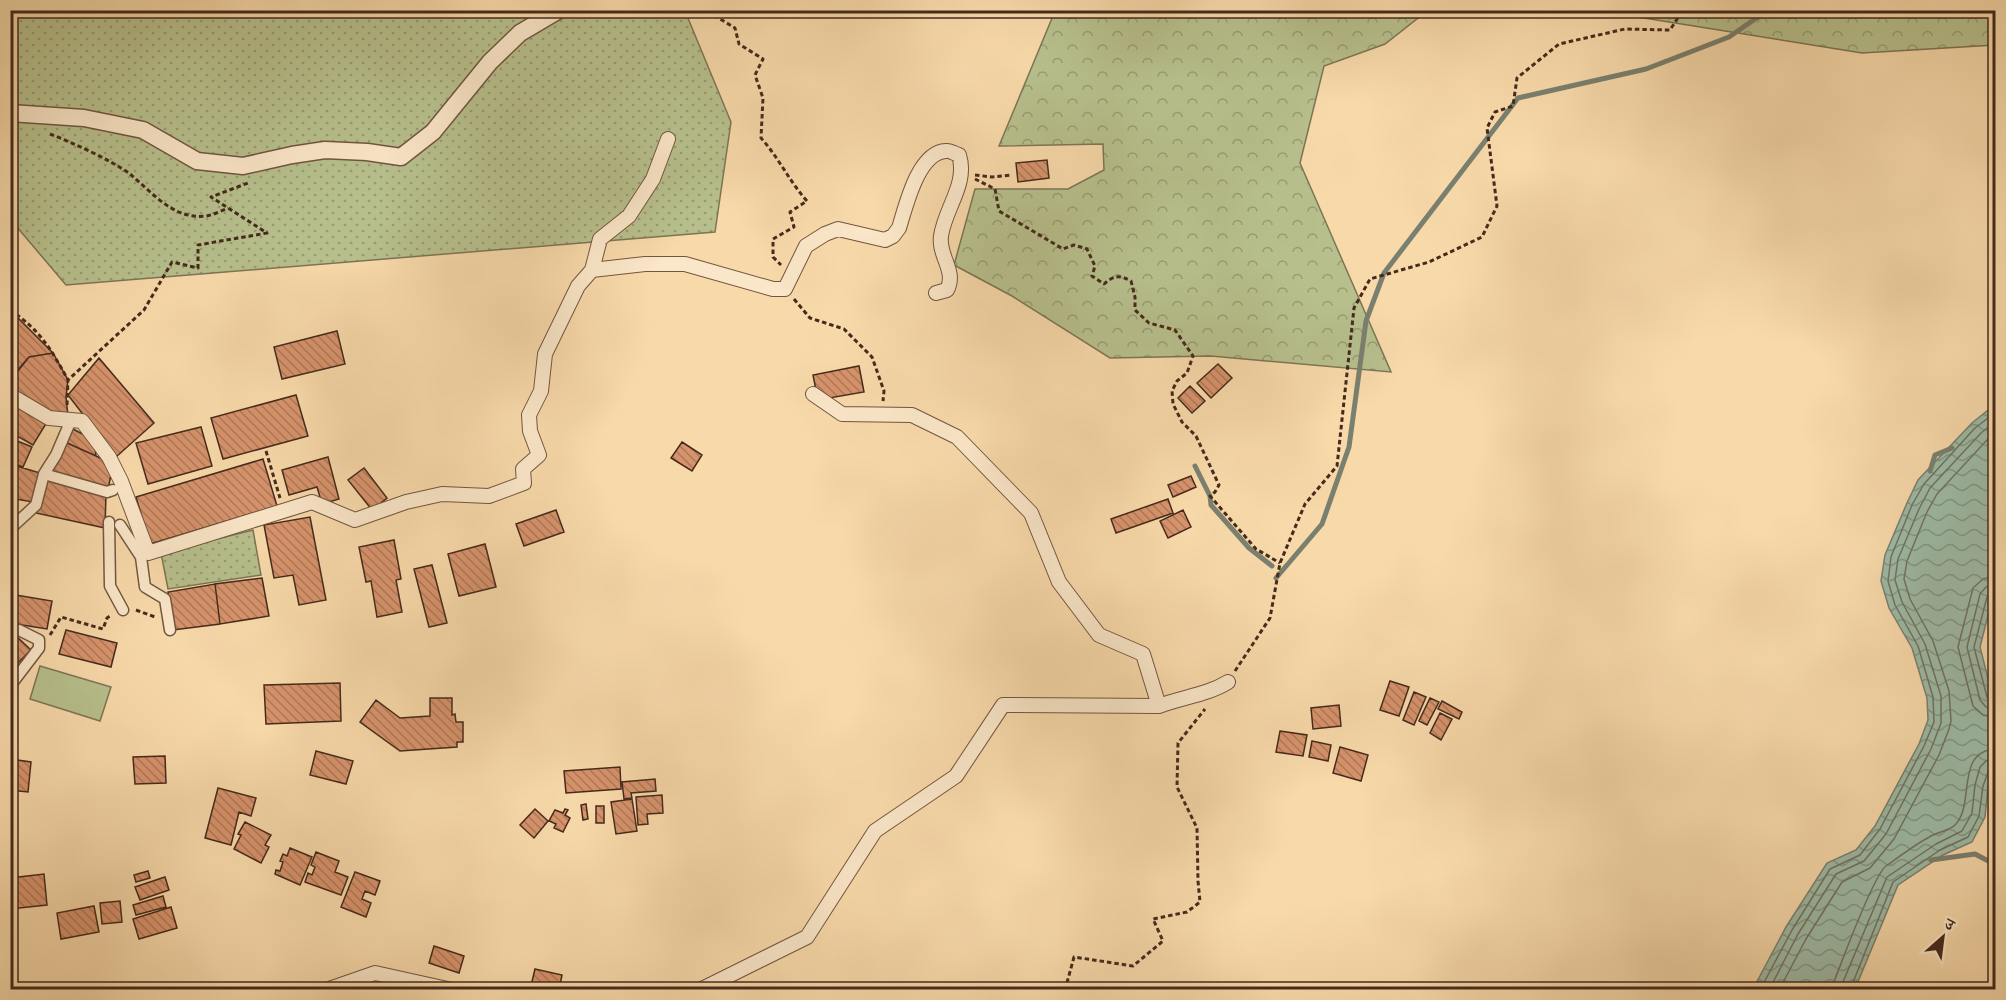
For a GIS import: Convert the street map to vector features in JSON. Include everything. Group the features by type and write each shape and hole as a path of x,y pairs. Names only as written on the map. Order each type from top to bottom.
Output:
{"street":[{"path":"10,113 84,118 143,130 197,161 243,166 325,150 401,156 433,132 490,62 520,33 559,10"},
{"path":"10,396 49,418 82,421 109,457 121,481 148,553 312,502 355,520 406,502 442,494 489,496 524,483 523,469 539,455 530,431 529,415 541,391 545,354 578,286 592,270 600,238 629,216 653,179 668,139"},
{"path":"592,270 645,264 685,264 773,289 785,289 807,246 825,234 838,228 873,239 885,240 893,236 899,228 920,169 936,153 947,150 959,155 962,164 960,183 940,239 944,260 951,274 951,283 947,290 936,293"},
{"path":"813,394 842,414 912,415 957,437 1031,513 1059,582 1099,636 1143,654 1159,706"},
{"path":"10,529 36,505 44,474 56,455 71,420"},
{"path":"44,474 107,492 113,490"},
{"path":"123,610 110,586 114,523 141,557 145,587 165,598 170,630"},
{"path":"10,629 19,630 39,640 39,648 10,686"},
{"path":"700,990 807,937 875,831 957,776 1003,705 1159,706 1176,699 1214,690 1228,682"},
{"path":"326,990 375,972 452,990"}],"path":[{"path":"715,10 712,14 735,28 739,44 763,59 755,75 763,98 761,138 775,153 794,186 807,201 790,212 794,227 773,239 773,256 787,271 785,289 810,318 844,329 872,357 884,391 882,415"},
{"path":"1228,682 1270,618 1280,563 1305,504 1337,466 1354,308 1370,279 1429,262 1482,237 1497,206 1487,128 1495,112 1513,106 1517,78 1559,44 1625,29 1670,30 1683,10"},
{"path":"39,132 51,134 82,148 129,173 154,197 185,214 206,216 228,208"},
{"path":"961,172 996,189 999,211 1022,226 1063,249 1074,245 1087,249 1095,266 1092,276 1104,284 1112,277 1122,276 1131,281 1135,310 1149,323 1174,330 1179,335 1193,356 1187,373 1177,381 1172,391 1173,404 1182,422 1196,436 1219,485 1210,496 1256,549 1280,563"},
{"path":"961,172 992,177 1011,175"},
{"path":"68,380 144,310 172,262 198,268 198,245 267,233 211,197 249,183"},
{"path":"10,310 30,323 53,353 68,380 66,401 71,420"},
{"path":"266,451 283,510"},
{"path":"39,648 47,642 61,617 103,628 107,618 120,610 134,610 154,617 170,630"},
{"path":"1065,989 1074,957 1133,966 1163,941 1153,918 1170,917 1187,912 1200,902 1197,828 1177,787 1178,743 1206,708"}],"green space":[{"path":"10,11 685,11 731,122 715,232 66,285 11,220"},
{"path":"1055,11 1427,11 1385,44 1324,66 1300,163 1391,372 1211,356 1110,358 1012,296 954,265 975,189 1068,189 1104,170 1103,144 999,146"},
{"path":"1600,11 1995,11 1995,45 1862,53"},
{"path":"253,530 261,575 168,589 161,553"},
{"path":"40,666 111,687 100,721 30,699"}],"water":[{"path":"1995,402 1995,588 1980,647 1995,706 1996,763 1988,787 1985,817 1972,842 1943,855 1898,885 1855,989 1753,989 1786,927 1827,863 1856,850 1875,826 1919,744 1928,720 1927,698 1912,648 1889,608 1881,581 1885,555 1918,480"}],"building":[{"path":"1047,160 1049,178 1018,182 1016,163"},
{"path":"10,310 53,353 29,357 15,373 10,369"},
{"path":"337,331 345,364 282,379 274,347"},
{"path":"53,353 68,380 66,397 68,416 49,416 10,392 10,381 29,357"},
{"path":"99,358 154,423 116,457 68,395"},
{"path":"1218,364 1232,378 1211,398 1197,383"},
{"path":"859,366 864,392 818,400 813,375"},
{"path":"1190,386 1205,401 1192,413 1178,398"},
{"path":"296,395 308,436 223,459 211,418"},
{"path":"10,400 47,422 33,445 10,432"},
{"path":"201,427 212,466 148,484 136,443"},
{"path":"71,428 94,440 96,456 65,442"},
{"path":"10,438 32,447 23,467 10,462"},
{"path":"65,442 105,460 111,475 108,489 50,473"},
{"path":"682,442 702,455 692,471 671,458"},
{"path":"328,457 339,499 322,504 317,487 289,495 282,470"},
{"path":"263,459 277,506 150,544 136,497"},
{"path":"10,464 40,473 33,502 10,498"},
{"path":"364,468 387,498 372,510 348,480"},
{"path":"1191,476 1196,487 1173,497 1168,485"},
{"path":"47,480 106,494 105,528 36,513"},
{"path":"1168,499 1173,513 1116,533 1111,519"},
{"path":"556,510 564,532 524,546 516,524"},
{"path":"1183,510 1191,527 1168,538 1160,521"},
{"path":"310,517 326,600 299,605 293,575 274,578 264,525"},
{"path":"394,540 401,579 396,580 402,612 377,617 371,581 366,582 359,547"},
{"path":"485,544 496,587 459,596 448,554"},
{"path":"432,565 447,623 429,627 414,569"},
{"path":"262,578 269,616 220,624 215,584"},
{"path":"215,584 220,624 173,630 168,592"},
{"path":"10,594 52,601 47,629 10,623"},
{"path":"66,630 117,643 111,667 59,654"},
{"path":"14,634 31,650 10,671 10,637"},
{"path":"1390,681 1409,687 1399,716 1380,710"},
{"path":"340,683 341,721 266,724 264,685"},
{"path":"1414,692 1426,697 1414,725 1403,720"},
{"path":"430,698 452,698 452,715 455,714 456,722 463,722 463,742 457,742 457,747 400,751 360,722 376,700 400,718 430,716"},
{"path":"1430,698 1439,702 1427,725 1419,721"},
{"path":"1442,701 1462,712 1459,719 1438,709"},
{"path":"1339,705 1341,726 1313,729 1311,708"},
{"path":"1440,713 1452,719 1441,740 1430,733"},
{"path":"1280,731 1307,735 1303,756 1276,752"},
{"path":"1312,741 1331,745 1328,761 1309,757"},
{"path":"1340,747 1368,755 1361,781 1333,773"},
{"path":"316,751 353,761 346,784 310,775"},
{"path":"165,756 166,783 135,784 133,757"},
{"path":"10,759 31,762 28,792 10,790"},
{"path":"620,767 621,789 566,793 564,771"},
{"path":"655,779 656,791 631,793 632,798 624,799 622,782"},
{"path":"218,788 256,798 251,816 239,812 231,845 205,838"},
{"path":"662,795 663,813 647,814 648,824 638,825 636,797"},
{"path":"632,799 637,831 616,834 611,802"},
{"path":"586,804 588,819 583,820 581,805"},
{"path":"596,806 604,806 604,823 596,823"},
{"path":"535,809 548,821 534,838 520,825"},
{"path":"565,809 568,810 565,815 570,818 563,832 554,828 556,824 549,821 555,810 563,813"},
{"path":"245,822 271,835 265,845 269,847 261,863 234,849 241,835 238,834"},
{"path":"290,848 312,857 300,885 275,874 276,870 280,871 283,854 287,856"},
{"path":"316,852 339,861 335,872 348,877 341,895 305,882 308,873 312,875 315,867 311,865"},
{"path":"148,871 150,878 136,882 134,875"},
{"path":"355,872 380,881 375,895 365,891 362,899 371,903 366,917 341,907"},
{"path":"44,874 47,905 10,909 10,878"},
{"path":"165,877 169,890 140,900 135,887"},
{"path":"163,896 166,907 136,915 133,905"},
{"path":"120,901 122,922 102,924 100,903"},
{"path":"94,906 99,932 61,939 57,913"},
{"path":"171,907 177,928 139,939 133,919"},
{"path":"434,946 464,956 459,973 429,963"},
{"path":"535,969 562,975 559,990 530,990"},
{"path":"379,977 392,985 390,990 381,990"}],"waterway":[{"path":"1276,578 1322,524 1349,447 1366,321 1384,273 1518,98 1646,69 1729,37 1768,10"},
{"path":"1930,471 1935,455 1952,448"},
{"path":"1195,466 1210,496 1211,505 1249,548 1272,566"},
{"path":"1931,860 1975,854 1996,865"}]}
